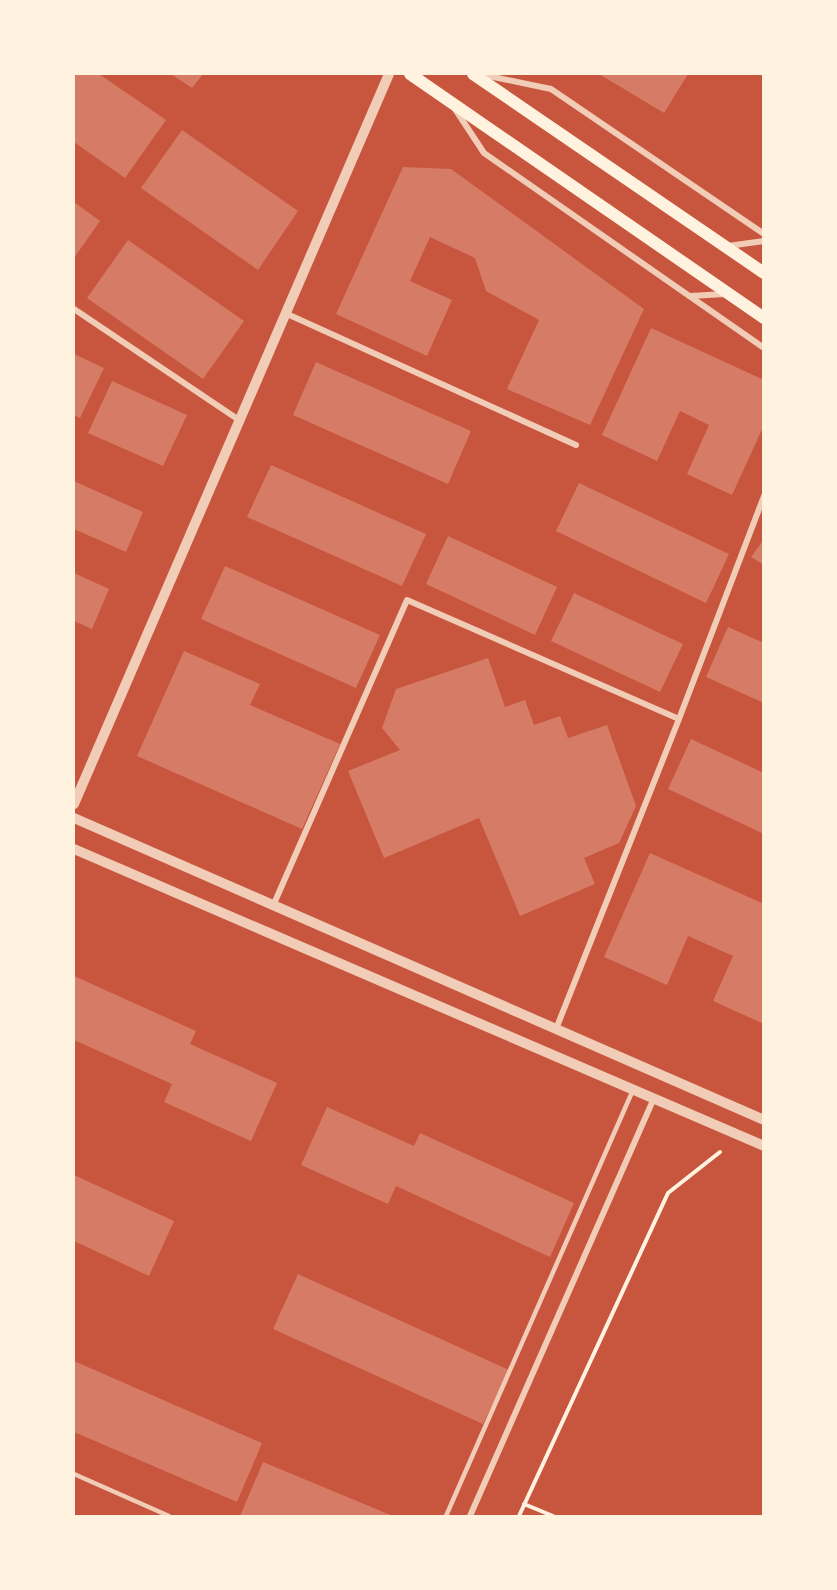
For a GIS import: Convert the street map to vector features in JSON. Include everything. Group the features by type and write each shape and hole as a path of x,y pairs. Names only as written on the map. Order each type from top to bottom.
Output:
{"main road":[{"path":"410,74 764,318"},
{"path":"473,74 764,273"}],"street":[{"path":"74,804 389,74"},
{"path":"479,74 550,89 764,234"},
{"path":"450,101 484,153 764,348"},
{"path":"725,246 764,241"},
{"path":"690,296 729,294"},
{"path":"74,309 239,420"},
{"path":"285,313 576,445"},
{"path":"556,1029 679,719 764,496"},
{"path":"273,906 407,600 679,719"},
{"path":"74,818 764,1120"},
{"path":"74,849 764,1146"},
{"path":"470,1516 654,1098"}],"lane":[{"path":"446,1516 634,1089"},
{"path":"74,1474 170,1516"}],"path":[{"path":"519,1516 668,1193 720,1152"},
{"path":"524,1504 553,1516"}],"building":[{"path":"74,74 99,74 166,120 125,178 74,142"},
{"path":"171,74 203,74 192,88"},
{"path":"599,74 688,74 664,113"},
{"path":"182,130 298,211 258,270 141,188"},
{"path":"403,167 451,169 644,309 590,425 507,389 539,320 486,291 475,258 430,237 410,281 452,300 427,356 336,314"},
{"path":"74,202 100,221 74,258"},
{"path":"128,240 244,321 203,379 87,298"},
{"path":"651,328 764,380 764,425 732,495 687,474 709,425 680,411 657,461 602,435"},
{"path":"74,354 104,368 80,418 74,415"},
{"path":"316,362 471,431 448,484 293,415"},
{"path":"112,381 187,415 163,466 88,433"},
{"path":"271,465 426,534 402,586 247,517"},
{"path":"74,481 143,512 126,552 74,529"},
{"path":"579,483 729,554 706,603 556,531"},
{"path":"448,536 557,587 535,635 426,584"},
{"path":"764,539 764,565 751,557"},
{"path":"225,566 380,635 356,688 201,619"},
{"path":"74,573 109,589 92,629 74,621"},
{"path":"574,593 683,644 660,692 551,641"},
{"path":"728,627 764,643 764,703 706,677"},
{"path":"184,651 260,684 250,705 340,744 302,829 137,756"},
{"path":"488,658 505,707 525,700 534,725 560,716 568,738 607,725 636,806 619,843 584,858 595,884 520,916 479,818 384,858 348,771 400,750 382,728 396,689"},
{"path":"691,739 764,773 764,834 668,789"},
{"path":"650,853 764,904 764,1024 713,1001 733,956 688,936 667,985 604,957"},
{"path":"74,976 196,1031 190,1044 277,1083 251,1141 164,1102 172,1084 74,1040"},
{"path":"327,1107 414,1146 420,1133 574,1203 550,1257 396,1186 388,1204 301,1165"},
{"path":"74,1175 174,1221 149,1276 74,1241"},
{"path":"298,1274 509,1370 483,1424 273,1329"},
{"path":"74,1361 262,1443 237,1502 74,1432"},
{"path":"263,1462 393,1516 240,1516"}]}
